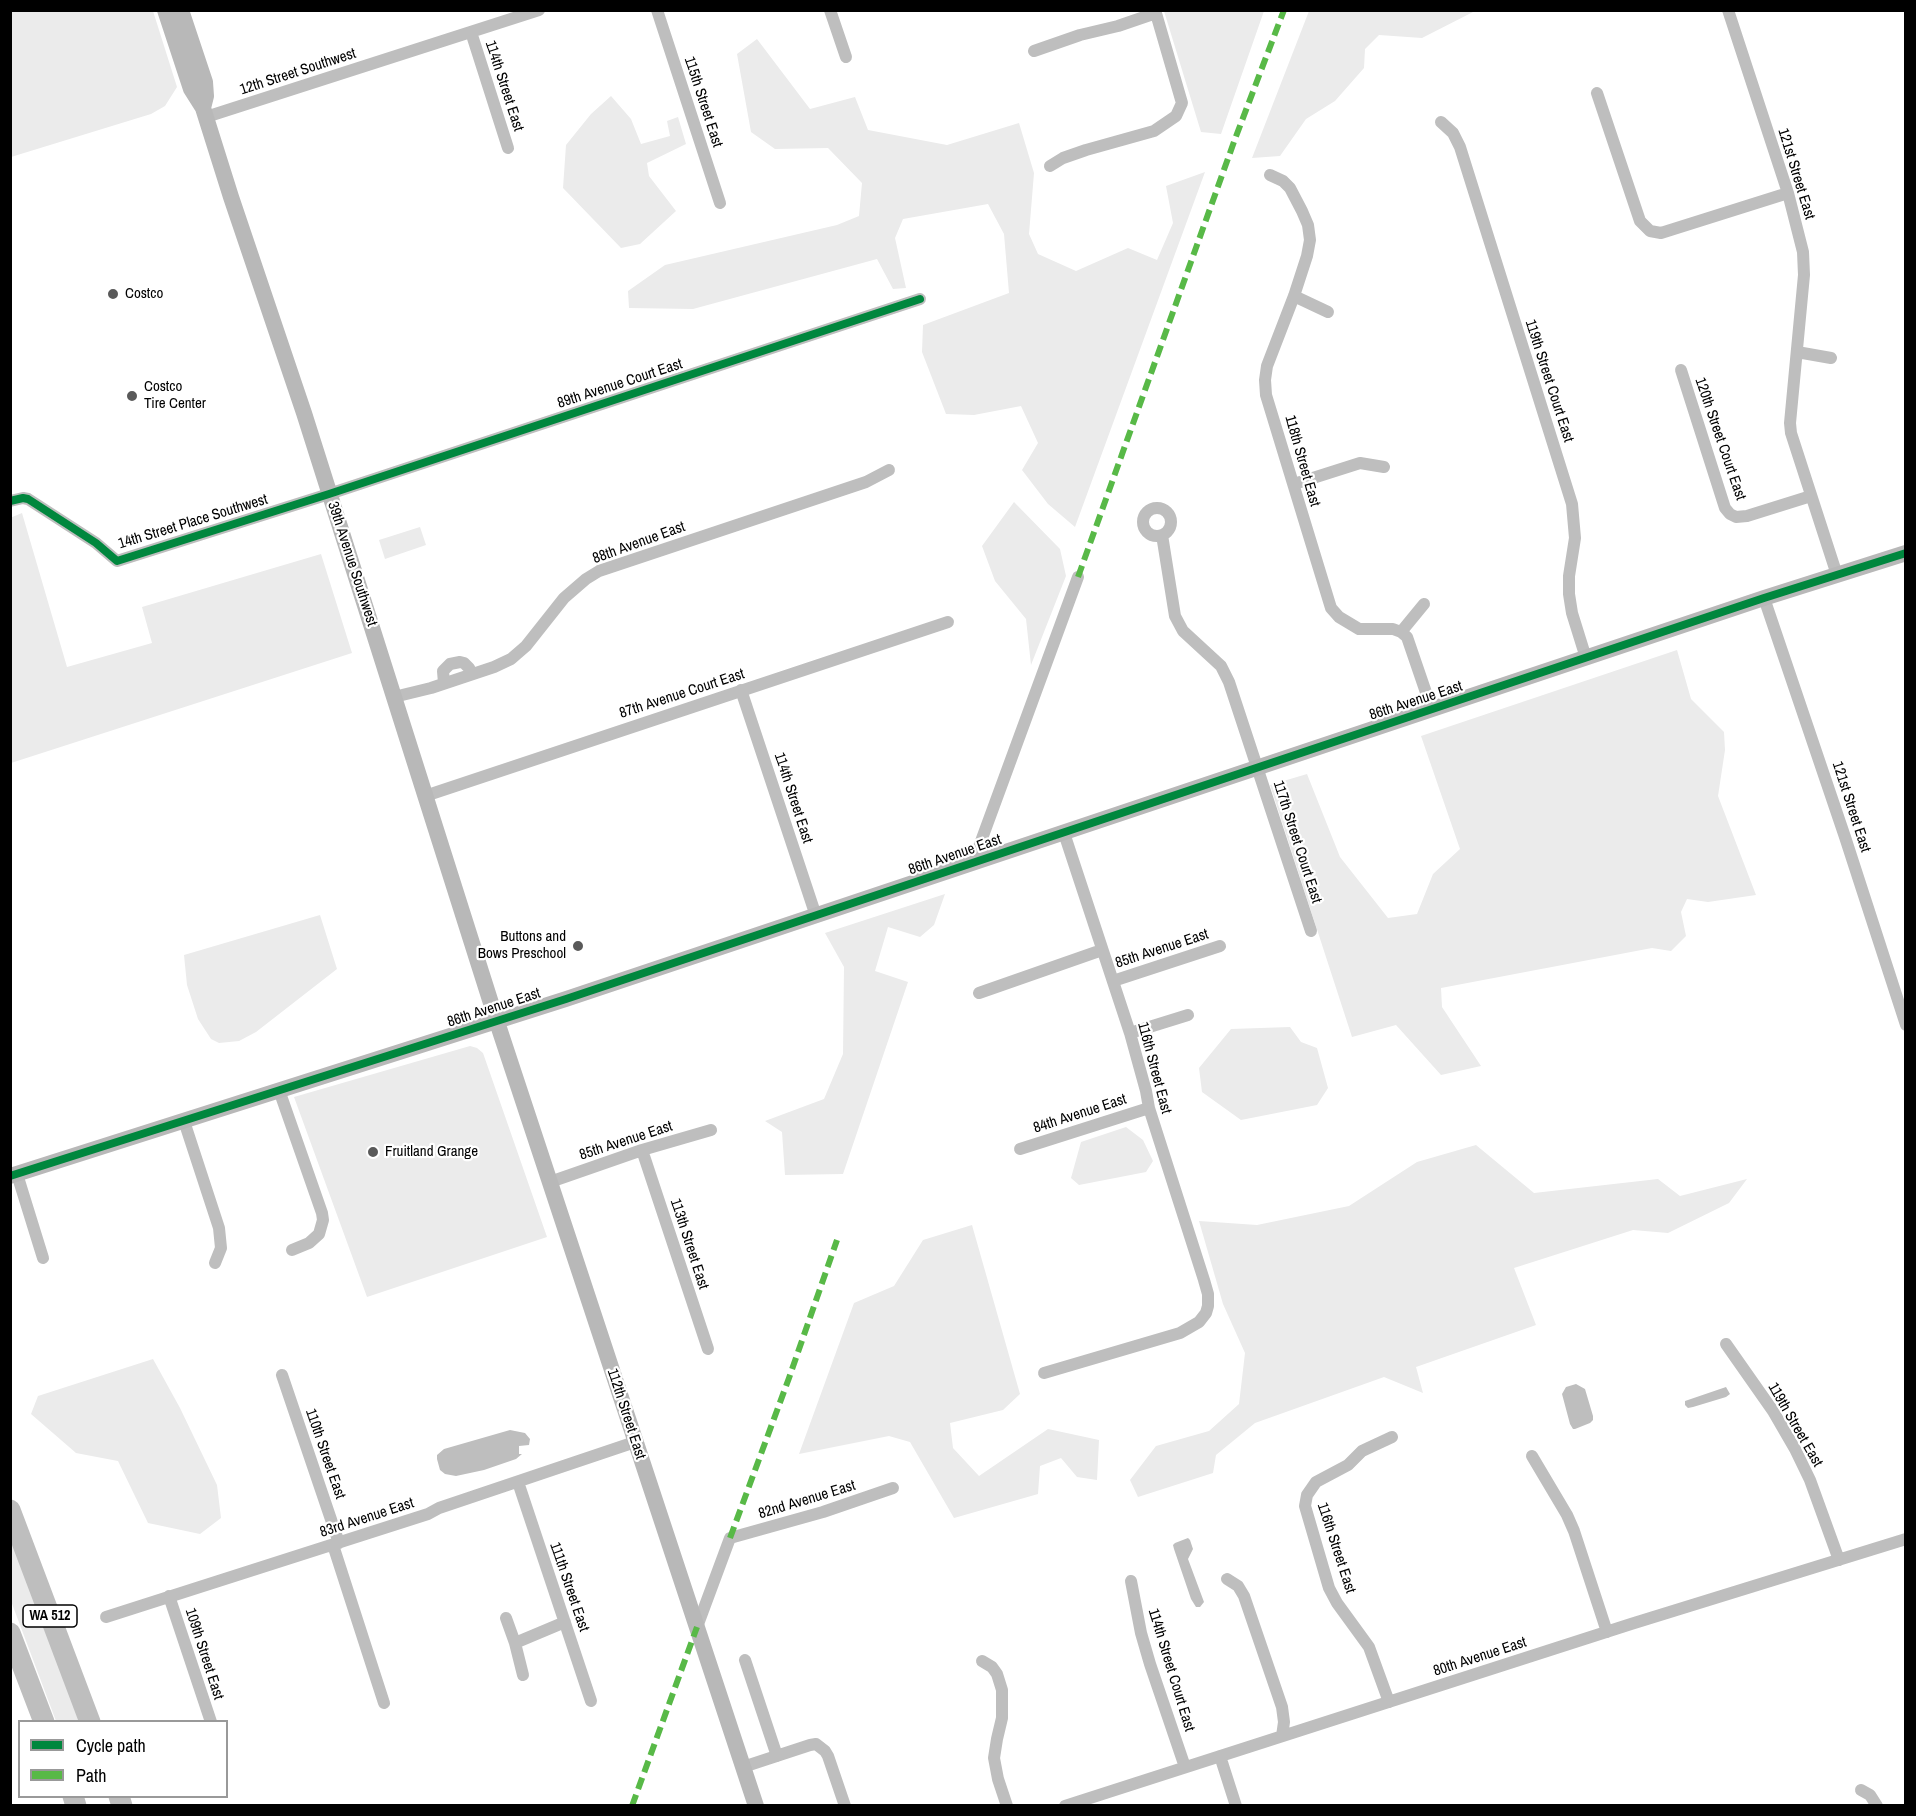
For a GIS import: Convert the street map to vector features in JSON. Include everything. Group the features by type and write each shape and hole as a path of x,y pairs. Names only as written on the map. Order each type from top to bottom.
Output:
{"highway":[{"name":"WA 512","path":"10,1510 89,1720"},
{"name":"WA 512","path":"10,1633 43,1720"}],"street":[{"name":"39th Avenue Southwest","path":"165,10 191,89 205,112 497,1022"},
{"name":"39th Avenue Southwest","path":"181,10 205,82 205,112"},
{"name":"12th Street Southwest","path":"205,112 399,56 538,10"},
{"name":"115th Street East","path":"657,10 720,203"},
{"path":"830,10 846,57"},
{"name":"121st Street East","path":"1728,10 1788,193 1803,252 1804,275 1790,423 1791,433 1837,575"},
{"path":"1034,51 1080,35 1118,26 1155,12 1182,103 1170,121 1154,131 1086,150 1063,158 1050,166"},
{"name":"114th Street East","path":"471,32 508,148"},
{"path":"1597,93 1640,221 1650,231 1661,232 1788,193"},
{"name":"119th Street Court East","path":"1441,122 1452,133 1460,147 1569,494 1575,523 1575,538 1569,576 1569,594 1572,613 1586,658"},
{"name":"118th Street East","path":"1270,175 1283,180 1290,188 1310,232 1309,248 1294,296 1267,366 1266,395 1332,609 1339,617 1359,629 1394,629 1401,632"},
{"path":"1294,296 1328,312"},
{"name":"89th Avenue Court East","path":"329,494 920,299"},
{"path":"1797,352 1831,358"},
{"name":"120th Street Court East","path":"1681,370 1725,508 1733,516 1740,518 1811,496"},
{"path":"1294,484 1360,463 1384,467"},
{"name":"88th Avenue East","path":"394,697 494,667 519,654 564,598 599,571 866,482 889,470"},
{"name":"14th Street Place Southwest","path":"10,501 28,499 96,543 117,561 329,494"},
{"name":"117th Street Court East","path":"1162,535 1176,616 1183,631 1226,673 1311,931"},
{"name":"86th Avenue East","path":"14,1175 497,1022 1764,598 1905,553"},
{"path":"973,863 1078,577"},
{"name":"121st Street East","path":"1764,598 1842,825 1905,1026"},
{"path":"1424,604 1401,632 1407,637 1432,710"},
{"name":"87th Avenue Court East","path":"425,796 948,622"},
{"name":"114th Street East","path":"741,690 816,916"},
{"name":"116th Street East","path":"1044,1373 1180,1333 1199,1322 1206,1313 1208,1294 1149,1108 1130,1033 1064,833"},
{"name":"85th Avenue East","path":"1113,981 1220,946"},
{"path":"979,993 1102,950"},
{"path":"1130,1033 1188,1015"},
{"name":"112th Street East","path":"497,1022 756,1806"},
{"path":"279,1090 323,1220 319,1234 315,1238 292,1250"},
{"name":"84th Avenue East","path":"1020,1149 1149,1108"},
{"path":"184,1121 219,1228 221,1248 214,1263"},
{"name":"85th Avenue East","path":"550,1182 642,1150 711,1130"},
{"name":"113th Street East","path":"642,1150 708,1349"},
{"path":"14,1175 43,1258"},
{"name":"119th Street East","path":"1726,1344 1773,1411 1794,1448 1810,1480 1839,1560"},
{"name":"110th Street East","path":"282,1375 384,1703"},
{"name":"116th Street East","path":"1389,1702 1369,1647 1329,1588 1305,1506 1307,1496 1316,1482 1348,1465 1362,1451 1392,1437"},
{"name":"83rd Avenue East","path":"106,1617 428,1514 439,1508 635,1442"},
{"path":"1532,1456 1574,1531 1607,1632"},
{"name":"111th Street East","path":"518,1482 591,1701"},
{"name":"82nd Avenue East","path":"697,1627 730,1538 823,1512 893,1488"},
{"name":"80th Avenue East","path":"1065,1806 1607,1632 1905,1541"},
{"path":"1227,1579 1238,1586 1244,1596 1282,1707 1284,1722 1282,1736"},
{"name":"114th Street Court East","path":"1131,1581 1141,1633 1150,1664 1185,1767"},
{"name":"109th Street East","path":"169,1596 210,1720"},
{"path":"506,1618 523,1675"},
{"path":"515,1643 565,1623"},
{"path":"745,1660 777,1756"},
{"path":"982,1660 997,1674 1002,1690 1002,1718 994,1758 1007,1806"},
{"path":"743,1767 816,1744 828,1756 845,1806"},
{"path":"1220,1756 1236,1806"},
{"path":"1861,1790 1870,1795 1877,1806"}],"shaded area":[{"path":"11,10 153,11 177,87 165,106 151,114 11,157"},
{"path":"1309,10 1475,11 1422,38 1379,35 1365,49 1364,68 1335,101 1306,119 1280,156 1252,158"},
{"path":"1164,11 1264,11 1221,134 1201,132"},
{"path":"757,39 810,109 855,97 868,130 947,145 1019,123 1034,173 1029,234 1038,254 1076,271 1128,248 1157,260 1173,223 1166,186 1205,172 1075,527 1048,504 1022,470 1038,443 1021,406 974,415 946,414 922,352 923,325 1009,293 1004,234 988,204 903,219 895,238 906,288 893,289 877,259 693,309 629,308 628,291 665,265 837,225 859,216 862,183 828,148 775,149 751,132 737,54"},
{"path":"611,96 631,119 641,144 670,136 667,121 678,117 686,144 647,163 649,176 676,211 640,244 621,248 563,188 566,145 591,114"},
{"path":"1014,502 1060,549 1066,576 1031,665 1026,619 995,581 982,546"},
{"path":"22,513 67,667 152,643 142,607 321,554 352,653 11,763 10,518"},
{"path":"420,527 426,545 385,559 379,540"},
{"path":"1677,650 1691,699 1724,732 1725,750 1718,796 1756,895 1708,902 1687,899 1681,912 1686,936 1671,951 1652,948 1441,988 1442,1007 1481,1066 1441,1075 1396,1025 1352,1037 1270,785 1307,774 1340,857 1388,918 1417,914 1433,874 1460,849 1421,736"},
{"path":"945,894 934,925 920,937 888,927 875,971 908,982 843,1174 785,1175 782,1132 765,1121 824,1099 843,1054 844,967 825,933"},
{"path":"320,915 337,969 256,1032 239,1041 219,1043 211,1039 198,1019 187,985 184,955"},
{"path":"1290,1027 1301,1042 1317,1048 1328,1088 1317,1105 1241,1120 1202,1092 1199,1068 1231,1029"},
{"path":"470,1046 483,1053 547,1237 367,1297 294,1097"},
{"path":"1126,1127 1143,1140 1153,1161 1146,1172 1079,1185 1071,1178 1081,1142"},
{"path":"1476,1145 1534,1193 1658,1179 1680,1196 1747,1179 1729,1203 1668,1233 1633,1230 1514,1268 1536,1325 1416,1367 1423,1393 1384,1377 1255,1423 1216,1455 1213,1473 1138,1497 1130,1480 1156,1446 1209,1431 1239,1404 1245,1353 1223,1304 1199,1221 1257,1225 1349,1206 1417,1162"},
{"path":"972,1225 1020,1394 1003,1410 950,1423 953,1448 979,1476 1048,1429 1099,1440 1097,1480 1077,1477 1061,1458 1040,1466 1038,1494 954,1518 910,1442 889,1436 799,1454 854,1303 894,1286 923,1240"},
{"path":"153,1359 180,1408 217,1485 221,1518 200,1534 148,1523 118,1461 76,1453 31,1414 38,1396"},
{"path":"1576,1384 1585,1389 1593,1420 1573,1429 1562,1394 1566,1387"},
{"path":"1726,1387 1730,1394 1726,1397 1688,1408 1685,1405 1685,1401"},
{"path":"510,1430 525,1433 530,1439 529,1445 519,1446 519,1454 522,1454 516,1459 484,1470 456,1476 445,1474 440,1470 437,1455 444,1449"},
{"path":"10,1538 80,1720 56,1720 11,1601"},
{"path":"1188,1538 1193,1549 1188,1559 1204,1602 1200,1607 1196,1607 1191,1599 1173,1545"}],"marked path":[{"path":"1078,577 1235,139 1284,10"},
{"path":"730,1538 837,1240"},
{"path":"632,1806 697,1627"}],"cycle path":[{"path":"10,501 28,499 96,543 117,561 329,494 920,299"},
{"path":"10,1176 566,999 1764,598 1906,553"}],"place":[{"name":"Costco","path":"113,294"},
{"name":"Costco Tire Center","path":"132,396"},
{"name":"Buttons and Bows Preschool","path":"578,946"},
{"name":"Fruitland Grange","path":"373,1152"}]}
